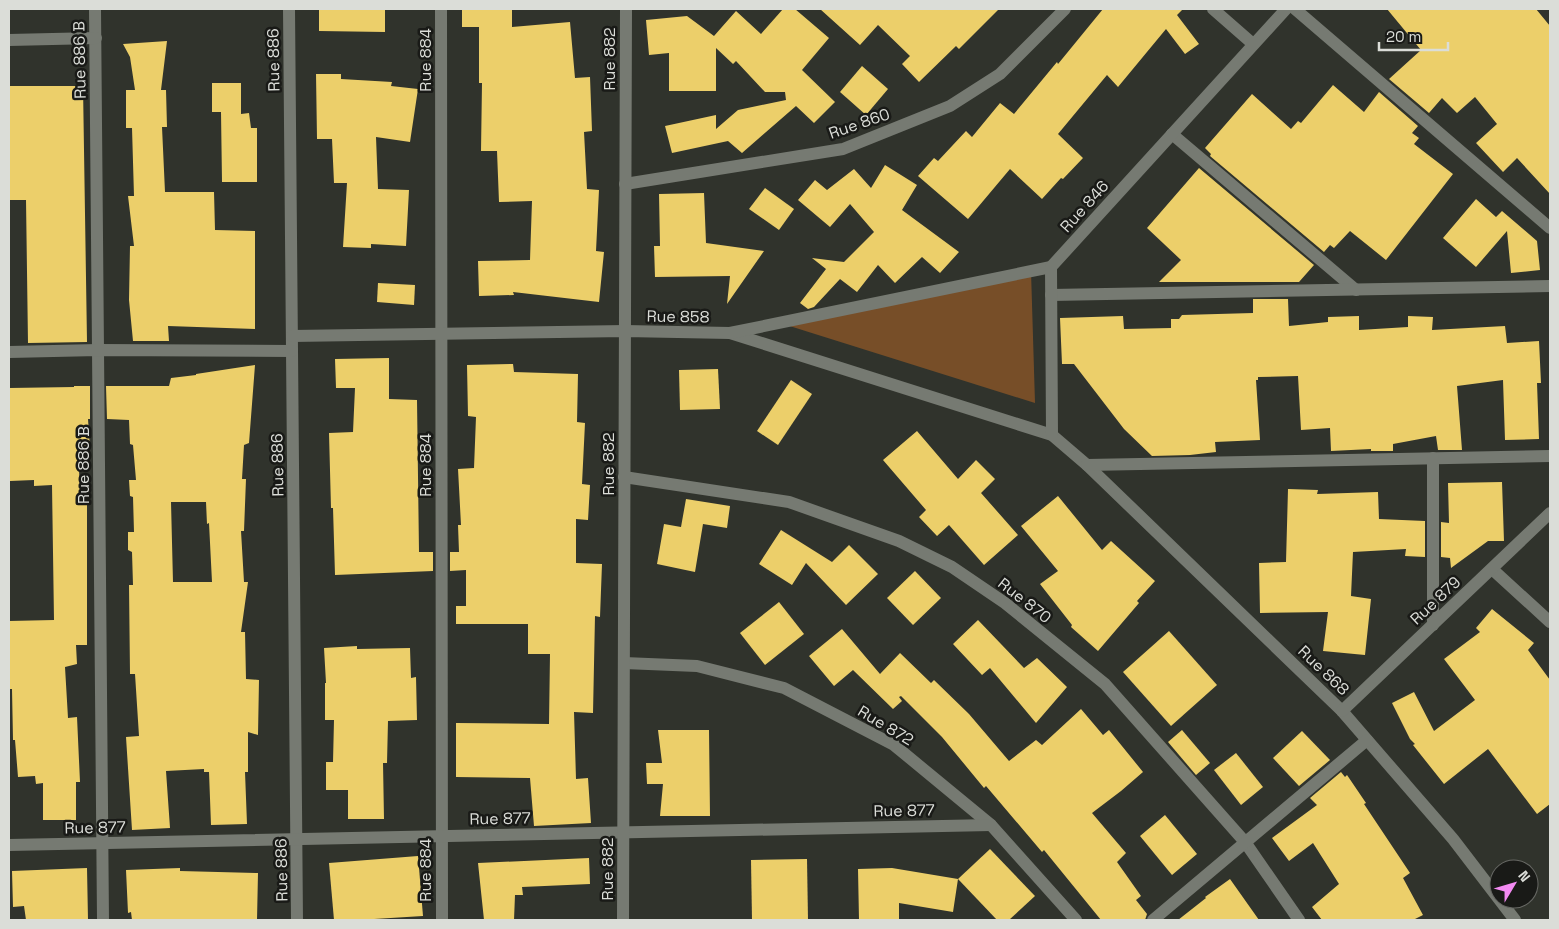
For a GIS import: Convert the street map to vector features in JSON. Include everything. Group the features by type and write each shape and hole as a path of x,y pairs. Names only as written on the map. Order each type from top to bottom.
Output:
{"street":[{"name":"Rue 886 B","path":"95,9 103,920"},
{"name":"Rue 886","path":"289,9 297,920"},
{"name":"Rue 884","path":"441,9 442,920"},
{"name":"Rue 882","path":"623,920 626,9"},
{"name":"Rue 860","path":"625,184 843,149 950,106 1000,74 1065,9"},
{"path":"1213,9 1254,44"},
{"name":"Rue 846","path":"1050,267 1286,9"},
{"path":"1295,9 1550,228"},
{"path":"9,40 96,38"},
{"path":"1172,134 1356,290"},
{"path":"730,333 1050,267 1052,435"},
{"path":"1051,295 1550,286"},
{"name":"Rue 858","path":"292,336 625,331 730,333"},
{"path":"730,333 1052,435 1087,465 1550,456"},
{"path":"9,352 98,350 292,351"},
{"path":"1432,625 1433,458"},
{"name":"Rue 868","path":"1087,465 1342,711 1453,839 1515,920"},
{"name":"Rue 870","path":"624,477 789,502 899,541 952,567 1005,603 1105,684 1245,842 1299,920"},
{"name":"Rue 879","path":"1342,711 1550,513"},
{"path":"1492,569 1550,622"},
{"name":"Rue 872","path":"624,663 697,666 784,688 894,745 991,824 1076,920"},
{"path":"1153,920 1367,740"},
{"name":"Rue 877","path":"9,845 991,824"}],"shaded area":[{"path":"1031,271 1035,403 780,323"}],"building":[{"path":"319,9 385,9 385,32 319,31"},
{"path":"462,9 512,9 512,27 570,22 575,78 590,77 592,131 584,132 587,189 599,190 596,251 604,252 599,302 513,292 514,295 479,296 478,261 530,260 532,201 499,202 497,151 481,151 482,83 479,83 479,27 462,27"},
{"path":"783,9 795,9 829,38 802,70 835,102 814,123 796,106 742,153 728,141 672,153 665,126 716,115 716,129 738,110 786,100 785,92 765,92 736,61 733,64 716,48 716,91 669,91 669,53 649,55 646,20 687,16 714,36 736,11 761,34"},
{"path":"820,9 999,9 959,49 956,46 919,82 902,64 910,56 878,25 860,45"},
{"path":"1103,9 1183,9 1177,15 1199,44 1185,54 1166,29 1118,87 1107,75 1058,134 1083,158 1063,179 1061,178 1042,199 1010,169 968,219 918,176 934,158 938,161 966,131 972,137 1000,103 1014,114"},
{"path":"1387,9 1536,9 1550,26 1550,194 1517,158 1503,172 1476,143 1497,124 1475,97 1457,113 1442,98 1429,113 1389,79 1421,50"},
{"path":"167,41 161,90 166,90 167,127 162,127 165,192 214,192 215,230 255,231 255,329 168,326 169,341 133,341 129,300 130,246 134,246 128,196 134,196 132,128 126,128 126,90 135,90 130,57 123,44"},
{"path":"862,66 888,89 866,115 840,92"},
{"path":"316,74 341,74 341,79 392,82 391,86 418,89 410,142 376,137 378,189 409,190 406,246 371,244 371,248 343,247 347,183 334,183 332,139 317,139"},
{"path":"212,83 241,83 241,114 249,113 251,128 257,128 257,182 222,182 221,112 212,112"},
{"path":"1333,85 1364,112 1379,92 1418,126 1412,133 1419,138 1414,144 1453,174 1386,260 1350,231 1334,248 1330,245 1324,252 1210,156 1211,154 1205,148 1252,94 1291,129 1298,121 1301,123"},
{"path":"9,86 83,86 87,342 28,343 26,200 9,200"},
{"path":"885,165 917,185 902,210 959,252 940,273 922,257 895,283 878,265 857,292 840,279 814,307 808,309 800,303 826,269 812,258 844,262 874,232 850,204 830,227 798,200 815,180 827,190 854,169 871,188"},
{"path":"1199,168 1314,265 1299,282 1159,282 1181,260 1147,228"},
{"path":"765,188 794,209 779,230 749,209"},
{"path":"704,193 706,243 764,251 727,304 730,276 655,277 654,246 660,246 659,194"},
{"path":"1476,199 1496,217 1502,211 1537,241 1540,270 1511,273 1507,231 1476,267 1443,238"},
{"path":"378,283 415,285 414,305 377,302"},
{"path":"1253,299 1288,299 1289,326 1328,322 1328,317 1359,316 1359,330 1408,327 1408,316 1433,317 1432,330 1505,326 1507,343 1539,341 1541,383 1537,383 1539,439 1505,440 1503,380 1457,386 1462,450 1438,450 1436,436 1393,444 1393,451 1371,451 1371,449 1331,451 1330,428 1301,430 1298,376 1258,377 1258,380 1256,380 1260,440 1215,442 1216,452 1152,456 1124,429 1074,364 1062,364 1060,318 1123,316 1124,329 1171,328 1171,319 1179,319 1182,315 1253,313"},
{"path":"389,358 389,399 417,400 419,552 433,552 433,571 335,575 329,433 353,432 355,388 336,388 335,359"},
{"path":"513,364 514,372 578,374 577,422 585,423 582,484 590,485 588,520 576,519 576,563 602,564 600,617 595,616 593,713 574,712 576,779 588,778 591,823 534,826 530,778 456,777 456,723 549,724 550,654 528,654 528,624 456,624 456,606 466,606 466,570 450,571 450,552 459,552 458,525 461,525 458,469 474,468 476,417 468,416 467,365"},
{"path":"255,365 249,443 244,445 242,479 246,479 244,531 241,531 244,582 248,582 241,632 245,632 246,679 259,680 258,735 248,732 248,772 245,772 247,824 211,825 209,772 204,772 204,769 166,771 170,828 132,830 126,737 139,736 135,674 130,674 129,585 133,585 132,552 128,550 128,532 134,532 133,497 130,496 129,480 136,480 133,445 130,444 129,420 107,419 106,386 169,386 171,378","holes":["171,502 206,502 212,582 173,582"]},
{"path":"718,369 720,409 680,410 679,370"},
{"path":"791,380 812,394 778,445 757,431"},
{"path":"90,386 90,419 88,419 90,449 78,450 80,490 87,490 87,645 76,645 77,664 65,667 68,718 77,717 80,782 76,782 76,820 43,820 43,783 36,784 35,776 18,777 15,740 13,740 12,689 9,689 9,621 54,620 52,485 34,486 34,480 10,481 9,388"},
{"path":"917,431 958,479 976,460 995,479 981,493 1018,535 984,565 949,525 937,536 919,517 926,510 883,460"},
{"path":"1502,482 1504,541 1488,541 1451,568 1450,558 1441,557 1441,522 1449,523 1448,483"},
{"path":"1288,489 1318,490 1317,494 1378,492 1379,519 1425,521 1425,557 1405,556 1406,549 1353,552 1351,596 1371,599 1365,655 1323,651 1328,612 1260,613 1259,563 1286,562"},
{"path":"1058,496 1102,550 1111,541 1155,581 1098,651 1071,627 1072,625 1040,584 1058,571 1021,526"},
{"path":"686,499 730,506 727,528 703,524 695,572 657,564 664,524 681,527"},
{"path":"781,530 832,562 849,545 878,574 846,605 806,563 792,585 759,564"},
{"path":"915,571 941,598 913,625 887,598"},
{"path":"779,602 804,634 765,665 740,633"},
{"path":"1492,609 1534,643 1528,650 1550,680 1550,804 1537,814 1488,749 1444,784 1413,745 1415,744 1410,739 1392,703 1414,692 1434,731 1475,700 1444,659 1480,632 1476,628"},
{"path":"978,620 1024,668 1037,658 1067,687 1036,723 990,668 982,675 953,644"},
{"path":"842,629 880,674 900,653 931,683 934,680 969,714 1009,761 1036,740 1042,745 1081,709 1103,735 1109,730 1143,772 1092,813 1126,853 1117,862 1141,896 1136,900 1147,914 1145,920 1101,920 1044,850 1042,852 986,786 984,788 942,737 901,696 899,697 902,701 893,709 853,670 834,686 809,656"},
{"path":"1169,631 1217,685 1171,726 1123,672"},
{"path":"357,646 357,649 410,648 411,678 416,677 417,720 388,721 387,763 383,763 384,819 348,819 348,790 326,790 326,762 333,762 334,720 325,720 326,683 324,648"},
{"path":"658,730 709,730 710,816 660,816 663,784 647,784 646,763 662,763"},
{"path":"1182,730 1210,763 1196,775 1168,742"},
{"path":"1302,731 1330,760 1299,786 1273,758"},
{"path":"1236,753 1263,787 1241,805 1214,770"},
{"path":"1341,772 1345,777 1347,775 1410,873 1403,878 1423,915 1413,920 1322,920 1312,907 1339,884 1313,843 1289,861 1272,838 1317,805 1310,798"},
{"path":"1165,815 1197,854 1172,875 1140,836"},
{"path":"990,849 1035,896 1009,920 997,920 958,879"},
{"path":"418,856 423,916 334,920 329,863"},
{"path":"589,858 590,884 522,887 523,895 515,895 514,920 484,920 478,863"},
{"path":"807,859 808,920 752,920 751,860"},
{"path":"87,868 88,920 26,920 24,906 13,907 12,871"},
{"path":"180,868 180,871 258,873 257,920 132,920 131,912 128,913 126,870"},
{"path":"892,868 958,879 953,912 899,903 899,920 859,920 858,869"},
{"path":"1230,879 1259,920 1178,920 1205,897"}]}
